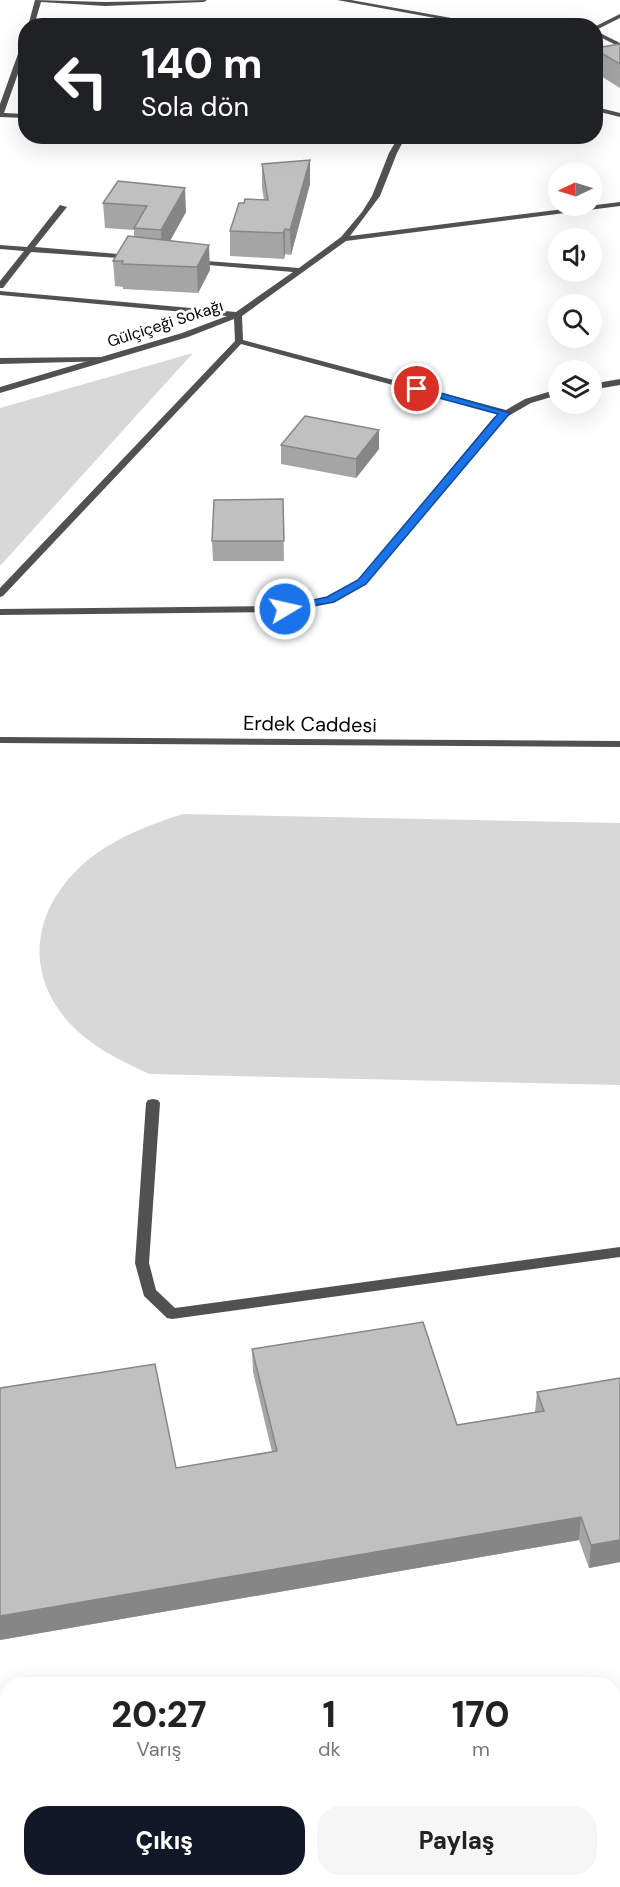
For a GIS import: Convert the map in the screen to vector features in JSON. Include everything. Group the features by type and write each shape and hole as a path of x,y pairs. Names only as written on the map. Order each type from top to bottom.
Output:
{"street":[{"path":"33,18 39,0 114,4 204,0"},
{"path":"340,0 446,18"},
{"path":"603,27 620,16"},
{"path":"603,35 620,45"},
{"path":"18,63 0,114 18,115"},
{"path":"603,111 620,115"},
{"name":"Gülçiçeği Sokağı","path":"0,390 185,335 238,315 344,239 376,196 398,144"},
{"path":"344,239 620,204"},
{"path":"0,286 63,207"},
{"path":"0,247 136,257"},
{"path":"183,261 300,270"},
{"path":"0,293 238,315 239,341 0,594"},
{"path":"239,341 506,413"},
{"path":"0,361 104,359"},
{"path":"602,385 620,382"},
{"path":"0,612 285,609 330,600 362,582 497,419 528,401 548,395"},
{"name":"Erdek Caddesi","path":"0,740 620,744"},
{"path":"153,1103 142,1263 149,1292 172,1314 620,1252"}],"shaded area":[{"path":"193,353 0,566 0,408"},
{"path":"183,814 620,823 620,1085 149,1074 106,1052 82,1035 62,1014 48,991 41,968 40,944 45,920 55,897 72,876 93,856 136,831"}],"building":[{"path":"620,44 620,64 603,54 603,47"},
{"path":"310,160 290,230 285,229 283,233 230,231 239,203 244,203 245,199 268,200 262,164"},
{"path":"118,181 185,188 161,230 134,228 147,206 103,203"},
{"path":"128,236 209,245 197,267 122,264 123,261 113,261"},
{"path":"305,416 379,430 356,459 281,445"},
{"path":"283,499 284,541 212,541 214,500"},
{"path":"423,1322 457,1425 544,1411 537,1392 620,1378 620,1540 591,1545 581,1517 0,1616 0,1388 155,1364 176,1468 277,1451 252,1349"}],"route":[{"path":"285,609 330,600 343,595 362,582 445,485 497,419 506,413 417,389"}]}
